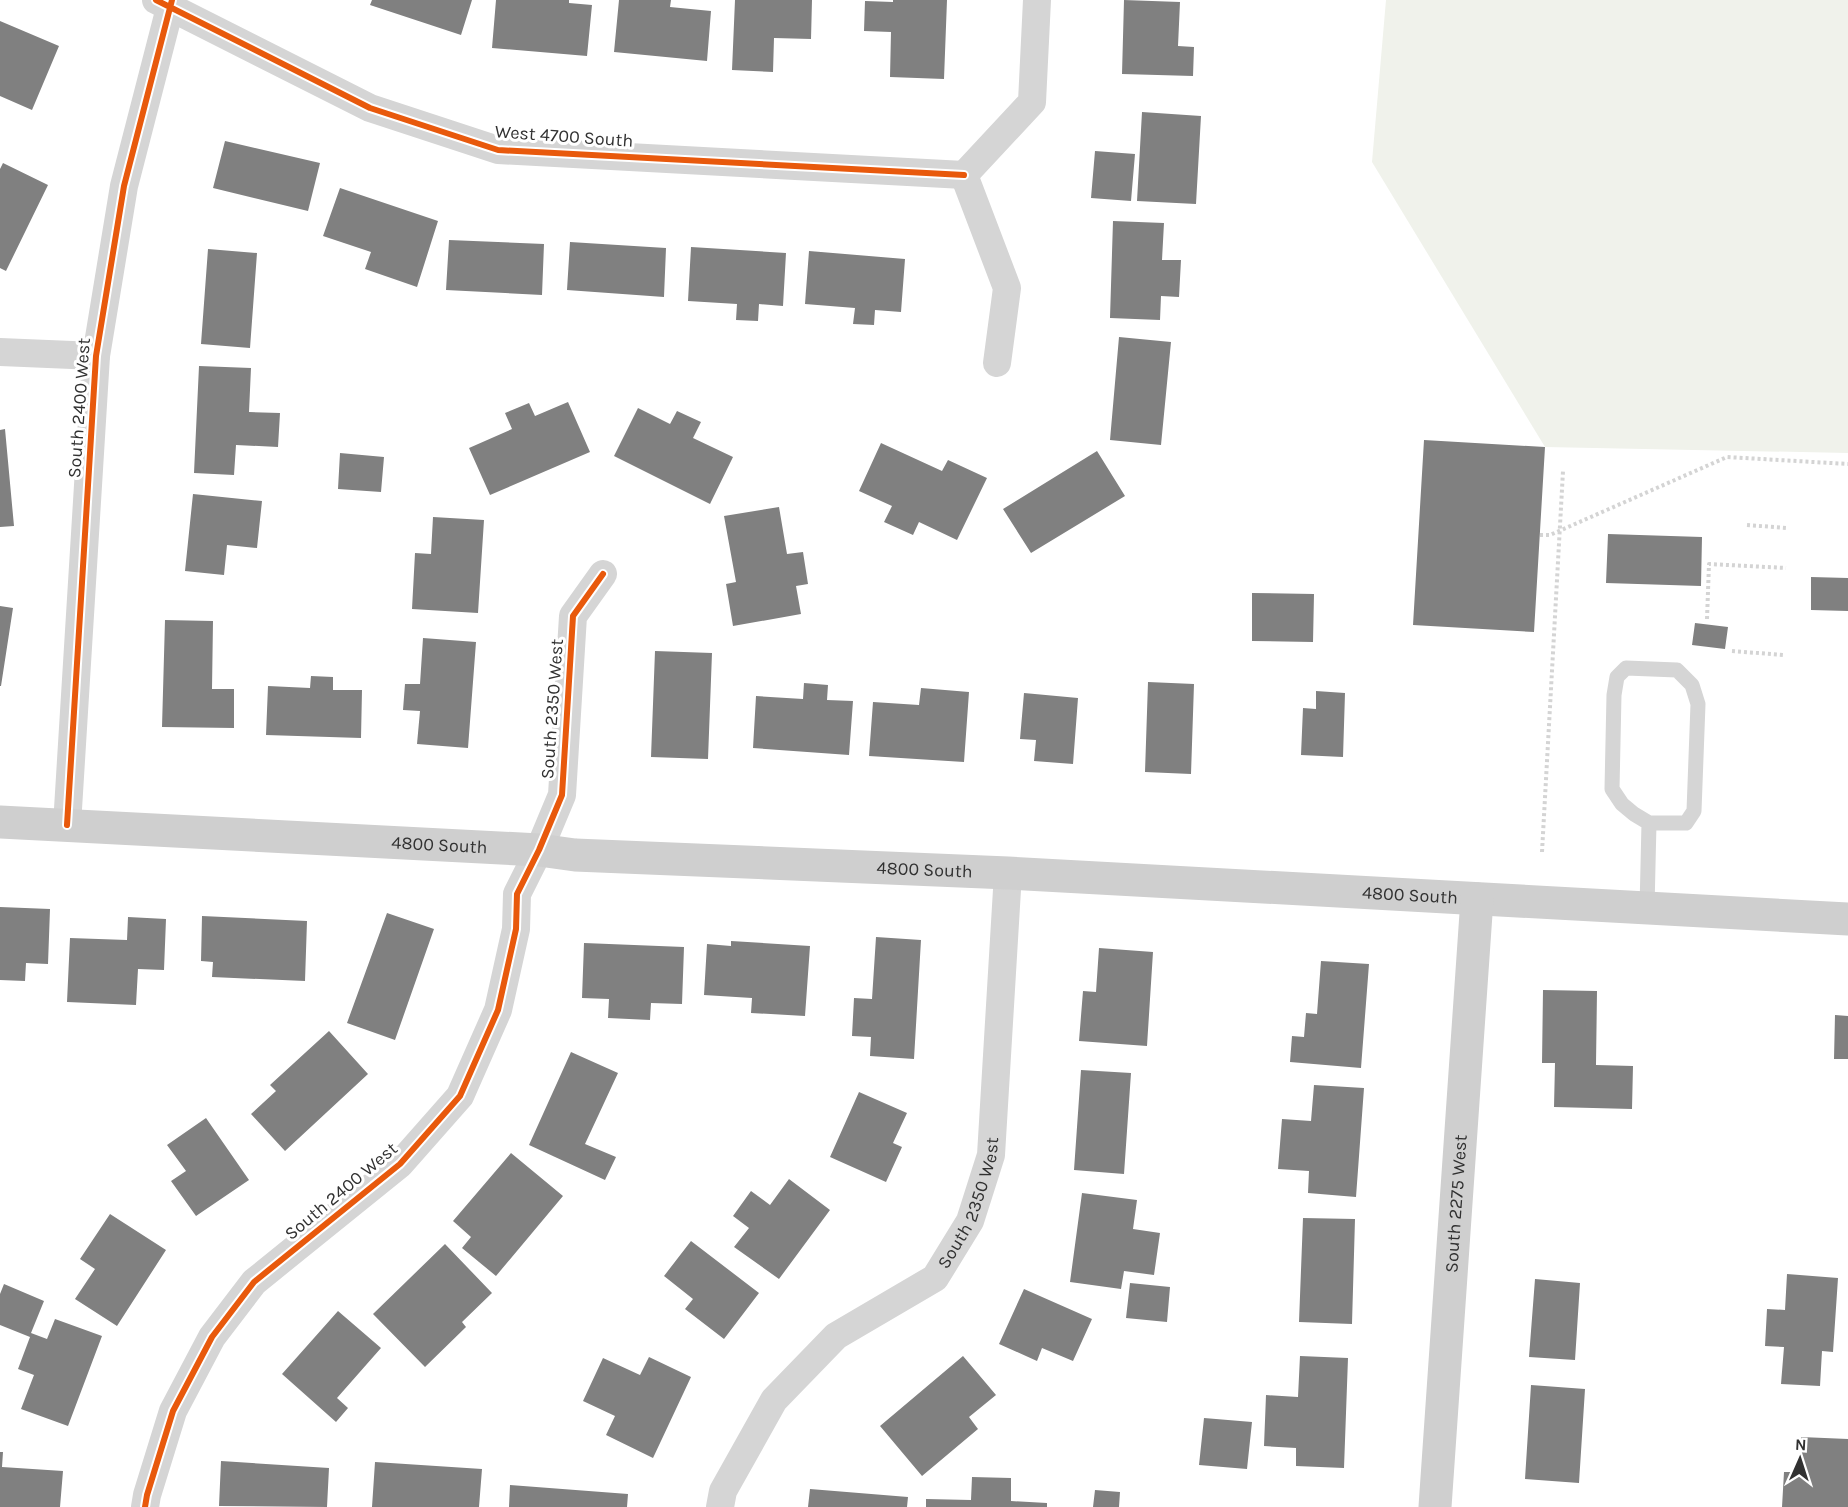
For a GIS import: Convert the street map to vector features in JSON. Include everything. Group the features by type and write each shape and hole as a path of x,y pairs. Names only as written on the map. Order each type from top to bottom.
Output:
{"main road":[{"name":"4800 South","path":"0,822 539,850 575,855 1008,873 1848,919"},
{"name":"South 2275 West","path":"1435,1507 1477,900"}],"street":[{"path":"996,363 1007,288 964,175 1032,102 1037,0"},
{"name":"West 4700 South","path":"166,2 370,108 498,150 964,175"},
{"name":"South 2400 West","path":"67,825 96,356 124,186 166,2"},
{"path":"0,352 96,356"},
{"name":"South 2350 West","path":"539,850 562,795 573,616 603,573"},
{"name":"South 2400 West","path":"145,1507 173,1411 212,1337 240,1300 254,1282 400,1164 460,1096 498,1010 516,929 517,894 539,850"},
{"name":"South 2350 West","path":"720,1507 723,1491 774,1400 836,1336 935,1278 970,1221 992,1155 1008,873"}],"lane":[{"path":"1626,668 1677,670 1692,685 1698,704 1694,811 1686,823 1649,823 1622,804 1612,789 1614,695 1617,677 1626,668"},
{"path":"1647,908 1649,823"}],"path":[{"path":"1540,534 1550,535 1727,457 1848,464"},
{"path":"1542,852 1563,471"},
{"path":"1747,525 1787,528"},
{"path":"1707,620 1709,564 1786,568"},
{"path":"1732,651 1783,655"}],"shaded area":[{"path":"1386,0 1848,0 1848,453 1545,447 1372,162"}],"building":[{"path":"372,0 472,0 461,35 370,5"},
{"path":"496,0 569,0 569,3 592,5 587,56 492,48"},
{"path":"619,0 671,0 670,7 711,11 707,61 614,52"},
{"path":"735,0 812,0 811,39 774,38 773,72 732,70"},
{"path":"893,0 947,0 944,79 890,77 891,32 864,31 865,1 893,2"},
{"path":"1124,0 1180,2 1178,46 1194,47 1193,76 1122,74"},
{"path":"0,21 59,46 32,110 0,96"},
{"path":"1142,112 1201,116 1196,204 1137,201"},
{"path":"225,141 320,163 308,211 213,188"},
{"path":"1095,151 1135,154 1131,201 1091,198"},
{"path":"3,163 48,185 6,271 0,268 0,169"},
{"path":"340,188 438,221 417,287 365,269 371,252 323,236"},
{"path":"1113,221 1164,223 1162,260 1181,260 1179,297 1161,296 1160,320 1110,318"},
{"path":"449,240 544,244 542,295 446,290"},
{"path":"570,242 666,248 664,297 567,290"},
{"path":"691,247 786,253 783,306 759,304 758,321 736,320 737,304 688,301"},
{"path":"208,249 257,253 250,348 201,344"},
{"path":"809,251 905,259 901,312 875,310 874,325 853,324 855,308 805,304"},
{"path":"1119,337 1171,342 1161,445 1110,440"},
{"path":"199,366 251,368 249,412 280,413 278,447 236,445 234,475 194,473"},
{"path":"568,402 590,452 490,495 469,448 512,429 505,413 529,403 535,416"},
{"path":"638,408 670,424 677,411 701,422 693,438 733,457 710,504 614,456"},
{"path":"5,429 14,526 0,527 0,430"},
{"path":"1424,440 1545,447 1534,632 1413,625"},
{"path":"881,443 942,471 948,460 987,478 957,540 919,522 913,535 884,522 892,506 859,491"},
{"path":"1097,451 1125,496 1031,553 1003,509"},
{"path":"340,453 384,457 381,492 338,489"},
{"path":"193,494 262,501 257,548 227,545 224,575 185,571"},
{"path":"779,507 787,554 803,552 808,584 796,586 801,614 733,626 726,584 736,582 724,516"},
{"path":"433,517 484,520 478,613 412,609 415,553 431,554"},
{"path":"1608,534 1702,537 1701,586 1606,583"},
{"path":"1811,577 1848,578 1848,611 1811,610"},
{"path":"1252,593 1314,594 1313,642 1252,641"},
{"path":"0,606 13,608 1,686 0,686"},
{"path":"165,620 213,621 212,689 234,689 234,728 162,727"},
{"path":"1695,623 1728,627 1725,649 1692,645"},
{"path":"423,638 476,642 468,748 417,744 420,711 403,710 405,684 420,684"},
{"path":"655,651 712,653 708,759 651,757"},
{"path":"311,676 333,677 333,690 362,690 361,738 266,735 268,686 310,688"},
{"path":"1148,682 1194,684 1191,774 1145,772"},
{"path":"804,683 828,685 827,700 853,701 849,755 753,748 756,696 803,699"},
{"path":"921,688 969,692 964,762 869,756 873,702 919,705"},
{"path":"1316,691 1345,693 1343,757 1301,755 1303,708 1316,709"},
{"path":"1024,693 1078,698 1073,764 1034,761 1036,740 1020,739"},
{"path":"0,907 50,909 48,964 26,963 25,981 0,980"},
{"path":"387,913 434,929 395,1040 347,1023"},
{"path":"202,916 307,921 305,981 212,977 213,962 201,961"},
{"path":"128,917 166,919 164,970 138,969 136,1005 67,1002 70,938 127,940"},
{"path":"876,937 921,940 914,1059 870,1056 871,1037 852,1036 854,998 872,999"},
{"path":"731,941 810,946 805,1016 751,1013 752,998 704,995 707,944 731,946"},
{"path":"584,943 684,947 682,1004 651,1003 650,1020 608,1018 609,999 582,998"},
{"path":"1099,948 1153,952 1147,1046 1079,1041 1083,991 1096,992"},
{"path":"1321,961 1369,964 1361,1068 1290,1062 1292,1036 1304,1037 1306,1013 1317,1014"},
{"path":"1543,990 1597,991 1596,1065 1633,1066 1632,1109 1554,1107 1555,1063 1542,1063"},
{"path":"1835,1015 1848,1016 1848,1059 1834,1059"},
{"path":"329,1031 368,1074 285,1151 251,1114 276,1091 270,1085"},
{"path":"571,1052 618,1073 585,1144 616,1157 605,1180 529,1145"},
{"path":"1081,1070 1131,1073 1124,1174 1074,1170"},
{"path":"1314,1085 1364,1088 1356,1197 1308,1193 1309,1171 1278,1169 1282,1119 1311,1121"},
{"path":"859,1092 907,1113 893,1143 902,1147 886,1182 830,1157"},
{"path":"206,1118 249,1180 196,1216 171,1181 186,1171 167,1145"},
{"path":"511,1153 563,1196 496,1276 462,1248 471,1237 453,1221"},
{"path":"789,1179 830,1210 779,1279 734,1247 749,1228 733,1216 751,1191 770,1205"},
{"path":"1082,1193 1137,1200 1133,1229 1160,1233 1154,1275 1124,1271 1121,1289 1070,1282"},
{"path":"110,1214 166,1250 117,1326 75,1299 95,1269 80,1259"},
{"path":"1303,1218 1355,1219 1352,1324 1299,1322"},
{"path":"691,1241 759,1293 724,1339 685,1309 693,1299 664,1276"},
{"path":"445,1244 492,1293 462,1322 466,1327 425,1367 373,1314"},
{"path":"1787,1274 1838,1278 1833,1352 1822,1351 1820,1386 1781,1384 1784,1347 1765,1346 1767,1309 1785,1310"},
{"path":"1535,1279 1580,1283 1575,1360 1529,1357"},
{"path":"1130,1283 1170,1287 1167,1322 1126,1318"},
{"path":"4,1284 44,1301 31,1333 47,1339 55,1319 102,1336 68,1426 21,1409 34,1375 18,1369 30,1337 0,1325 0,1294"},
{"path":"1024,1289 1092,1319 1073,1361 1042,1348 1037,1361 999,1344"},
{"path":"338,1311 381,1348 337,1398 348,1408 336,1422 282,1374"},
{"path":"963,1356 996,1395 969,1417 978,1429 922,1476 880,1426"},
{"path":"1300,1356 1348,1358 1344,1468 1296,1466 1296,1448 1264,1446 1266,1395 1298,1397"},
{"path":"649,1357 691,1377 653,1458 606,1435 615,1416 583,1401 603,1358 640,1375"},
{"path":"1531,1385 1585,1389 1579,1483 1525,1479"},
{"path":"1204,1418 1252,1422 1247,1469 1199,1465"},
{"path":"1801,1437 1848,1439 1848,1507 1782,1507 1784,1472 1800,1472"},
{"path":"0,1452 3,1452 2,1467 63,1471 60,1507 0,1507"},
{"path":"221,1461 329,1468 327,1507 219,1506"},
{"path":"375,1462 482,1469 479,1507 372,1507"},
{"path":"972,1477 1011,1478 1011,1501 1047,1503 1047,1507 926,1507 926,1499 971,1500"},
{"path":"510,1485 628,1494 627,1507 509,1507"},
{"path":"810,1489 908,1497 907,1507 808,1507"},
{"path":"1095,1490 1120,1492 1119,1507 1093,1507"}],"cycle path":[{"path":"156,0 370,108 498,150 964,175"},
{"path":"67,825 96,356 124,186 172,0"},
{"path":"145,1507 173,1411 212,1337 254,1282 400,1164 460,1096 498,1010 516,929 517,894 539,850 562,795 573,616 603,574"}]}
